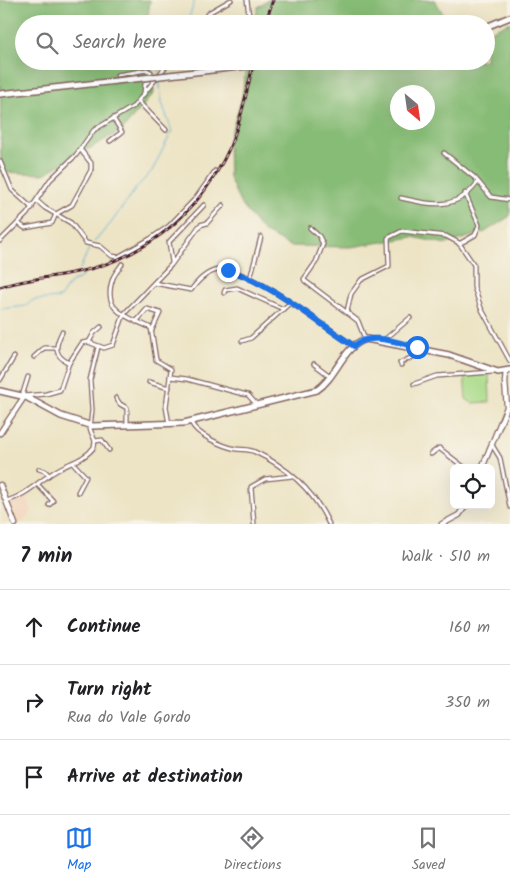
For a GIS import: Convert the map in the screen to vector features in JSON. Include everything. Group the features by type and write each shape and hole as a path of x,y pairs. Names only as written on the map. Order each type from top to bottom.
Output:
{"main road":[{"path":"495,23 510,16"},
{"path":"0,94 212,70"},
{"path":"0,391 23,396 61,416 90,426 169,425 191,422 314,391 330,376 354,346 365,339 420,348 497,371 508,370"}],"street":[{"path":"208,15 231,0"},
{"path":"247,0 249,15"},
{"path":"117,75 148,70 151,72 149,81 145,84 144,95"},
{"path":"0,241 32,208 50,180 80,149 99,125 128,110 138,102 163,70"},
{"path":"138,102 166,130"},
{"path":"110,141 122,132 113,118"},
{"path":"18,223 26,228 52,223 56,214 72,205 91,170 91,163 80,149"},
{"path":"444,153 478,182 491,197 510,200"},
{"path":"0,161 12,190 32,208"},
{"path":"37,201 71,223 86,243 100,246 112,256 118,257 169,226 196,198 215,171"},
{"path":"401,198 444,205 456,201 478,182"},
{"path":"460,244 475,235 480,225 465,194"},
{"path":"172,262 169,242 204,205"},
{"path":"89,342 98,348 107,348 113,345 123,316 172,262 200,225 207,223 223,205"},
{"path":"310,228 319,236 323,244 316,262 304,279 305,282 332,304 347,311 358,320 365,339"},
{"path":"347,311 351,294 361,280 389,266 388,238 392,234 402,231 446,236 460,244 474,266 474,287 481,308 510,361"},
{"path":"250,279 261,237"},
{"path":"122,264 113,279 111,302 114,308 123,316 152,330"},
{"path":"154,283 191,290 204,276 228,270 250,279 290,303 354,346"},
{"path":"224,293 226,290 237,288 283,309"},
{"path":"242,341 250,338 290,303"},
{"path":"136,322 147,309 160,313 152,330 154,355 156,360 172,369 166,407 169,425"},
{"path":"383,341 410,318"},
{"path":"23,396 53,393 60,390 69,363 79,345 89,342 94,333 101,328"},
{"path":"55,348 62,332"},
{"path":"34,357 44,348 55,348"},
{"path":"55,348 60,358 69,363"},
{"path":"6,501 38,485 49,475 64,466 74,464 91,451 95,441 90,426 92,410 90,380 98,348"},
{"path":"401,365 400,363 416,355 420,348"},
{"path":"0,380 14,357"},
{"path":"314,364 330,376"},
{"path":"505,382 508,370"},
{"path":"414,384 437,376 497,371 508,390 509,405 484,464"},
{"path":"0,433 23,396 28,377"},
{"path":"170,377 187,378 248,395 257,406"},
{"path":"149,382 169,388"},
{"path":"116,398 120,404 127,408 127,426"},
{"path":"191,422 196,432 222,445 252,450 276,463 302,484 329,524"},
{"path":"95,441 102,440 109,450"},
{"path":"492,445 500,458 510,507"},
{"path":"431,454 439,448 460,464"},
{"path":"74,464 86,477 78,492"},
{"path":"39,469 45,470 49,475"},
{"path":"254,524 250,494 254,484 265,479 293,476"},
{"path":"0,485 15,524"},
{"path":"38,485 53,501 49,505"},
{"path":"442,524 459,515 463,509"}],"shaded area":[{"path":"27,496 32,512 20,524 17,524 10,502"}],"green space":[{"path":"0,0 150,0 148,15 15,15 15,70 151,70 154,93 122,130 44,174 1,172"},
{"path":"268,0 435,0 444,15 256,15 258,7"},
{"path":"510,22 510,216 485,232 446,244 413,237 351,247 290,246 264,232 240,203 229,177 228,142 242,98 245,70 495,70 495,29"},
{"path":"489,374 490,402 472,403 466,399 464,375"}],"waterway":[{"path":"190,15 195,0"},
{"path":"94,242 152,171 172,131 162,103 159,78"},
{"path":"80,269 90,246"},
{"path":"0,309 26,306 33,300 60,298 70,283 82,277 82,274"}],"railway":[{"path":"268,15 273,0"},
{"path":"0,287 73,273 119,259 158,237 175,223 206,189 229,149 252,70"}],"route":[{"path":"228,270 242,274 280,296 354,346 362,340 371,338 417,347"}]}
